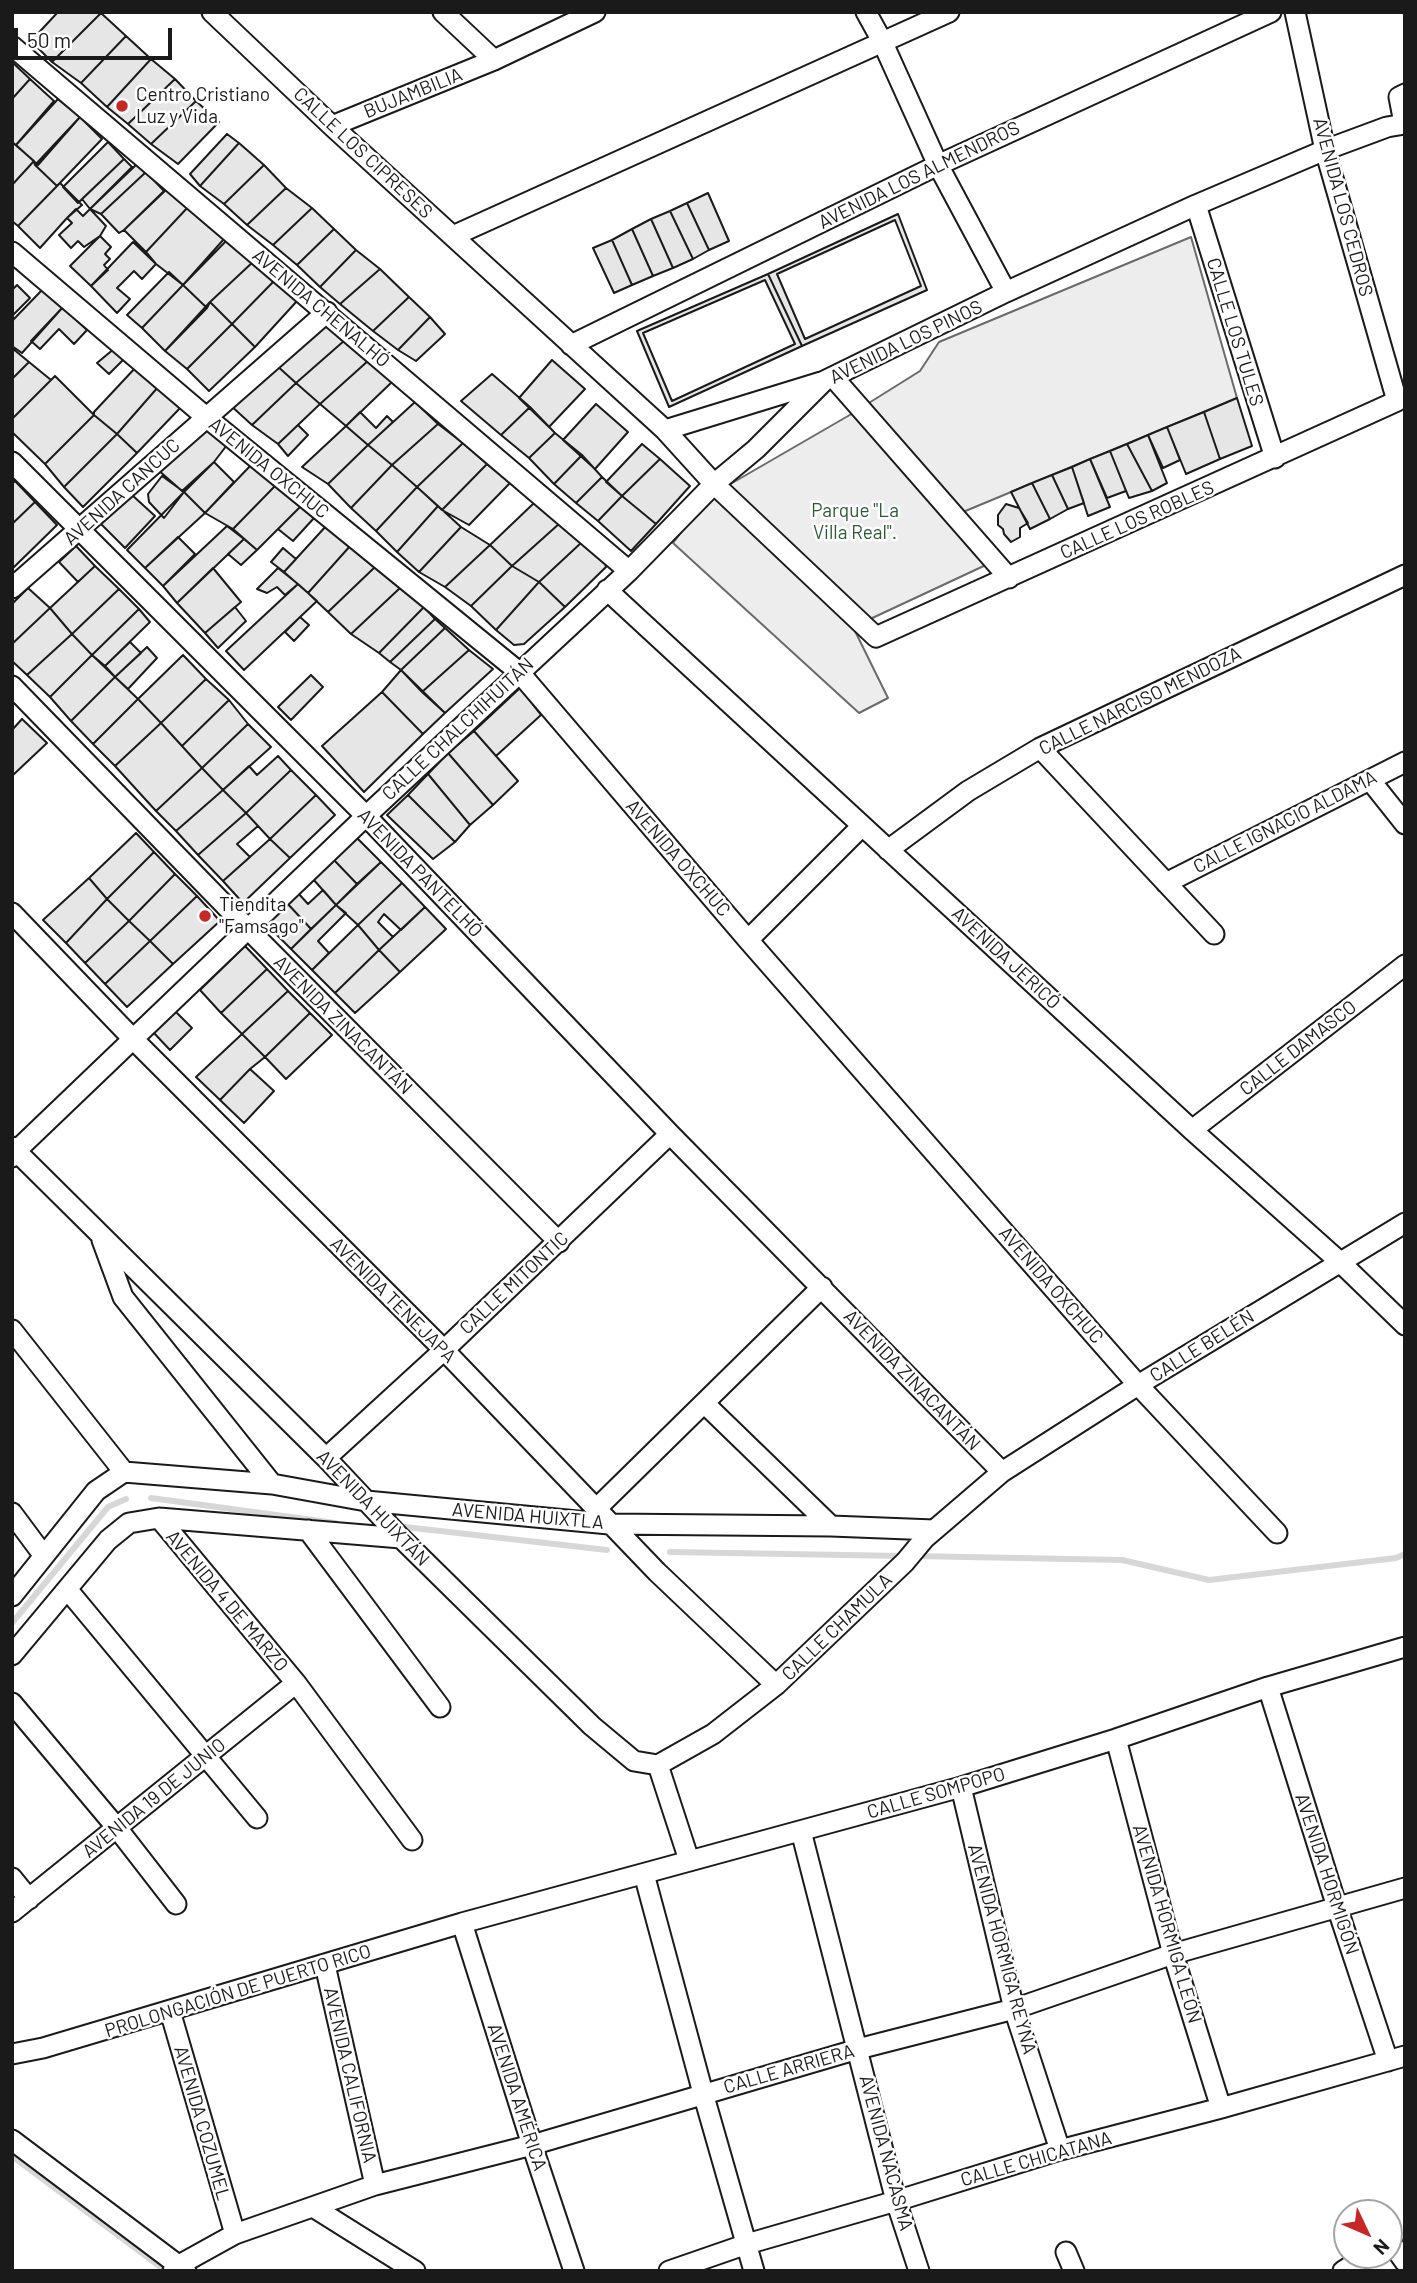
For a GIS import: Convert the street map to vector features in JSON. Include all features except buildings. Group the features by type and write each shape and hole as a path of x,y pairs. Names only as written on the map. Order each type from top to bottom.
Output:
{"street":[{"name":"CALLE LOS CIPRESES","path":"212,12 665,430 714,484 876,637"},
{"name":"BUJAMBILIA","path":"443,12 495,60"},
{"name":"BUJAMBILIA","path":"332,125 495,60 595,12"},
{"path":"866,12 882,41 938,165 1006,292"},
{"path":"453,236 949,12"},
{"name":"AVENIDA LOS ALMENDROS","path":"571,345 938,165 1271,12"},
{"name":"AVENIDA LOS CEDROS","path":"1295,12 1325,150 1397,401"},
{"name":"AVENIDA CHENALHÓ","path":"12,46 629,571"},
{"path":"1404,124 1399,97 1405,94"},
{"name":"AVENIDA LOS PINOS","path":"629,571 714,484 756,449 829,379 1006,292 1196,205 1325,150 1404,124"},
{"name":"CALLE LOS TULES","path":"1196,205 1275,458"},
{"name":"AVENIDA OXCHUC","path":"12,252 206,417 519,672 748,940 1138,1385 1277,1533"},
{"name":"AVENIDA CANCUC","path":"12,588 327,312"},
{"path":"665,430 829,379 1009,578"},
{"name":"CALLE LOS ROBLES","path":"876,637 1397,401"},
{"name":"AVENIDA PANTELHÓ","path":"12,462 366,816 670,1134 822,1287"},
{"name":"CALLE CHALCHIHUITÁN","path":"14,1152 366,816 629,571"},
{"name":"CALLE NARCISO MENDOZA","path":"888,850 968,791 1040,748 1405,575"},
{"name":"AVENIDA JERICÓ","path":"607,590 1405,1325"},
{"name":"AVENIDA ZINACANTÁN","path":"12,686 249,930 559,1242"},
{"path":"1040,748 1214,934"},
{"name":"CALLE IGNACIO ALDAMA","path":"1166,883 1405,762"},
{"path":"1370,780 1405,824"},
{"path":"748,940 862,826"},
{"name":"AVENIDA TENEJAPA","path":"12,913 134,1040 444,1350 610,1524 776,1685"},
{"name":"CALLE DAMASCO","path":"1192,1130 1405,965"},
{"name":"CALLE MITONTIC","path":"326,1458 559,1242 670,1134"},
{"name":"AVENIDA HUIXTÁN","path":"14,1152 326,1458 401,1538 592,1726 634,1761 658,1765"},
{"name":"CALLE BELÉN","path":"1002,1472 1138,1385 1405,1223"},
{"path":"99,1233 123,1297 272,1484"},
{"path":"596,1509 822,1287"},
{"name":"AVENIDA ZINACANTÁN","path":"822,1287 1002,1472"},
{"path":"12,1330 124,1472 96,1491 12,1596"},
{"path":"704,1403 831,1527"},
{"name":"AVENIDA HUIXTLA","path":"124,1472 272,1484 366,1501 610,1524 831,1527 930,1534"},
{"name":"CALLE CHAMULA","path":"658,1765 713,1734 776,1685 905,1562 930,1534 1002,1472"},
{"path":"12,1513 44,1556"},
{"path":"12,1655 108,1540 129,1523 159,1518 401,1538"},
{"name":"AVENIDA 4 DE MARZO","path":"159,1518 296,1684 412,1840"},
{"path":"308,1530 440,1707"},
{"path":"67,1589 257,1818"},
{"name":"CALLE SOMPOPO","path":"462,1923 961,1787 1405,1647"},
{"name":"AVENIDA 19 DE JUNIO","path":"12,1912 296,1684"},
{"name":"AVENIDA HORMIGÓN","path":"1268,1688 1337,1907 1396,2058"},
{"path":"12,1703 117,1828 176,1904"},
{"name":"AVENIDA HORMIGA LEÓN","path":"1116,1739 1173,1954 1221,2108"},
{"path":"658,1765 689,1860"},
{"name":"AVENIDA HORMIGA REYNA","path":"961,1787 1014,2008 1060,2150"},
{"name":"AVENIDA NACASMA","path":"801,1832 896,2201 919,2271"},
{"path":"644,1874 754,2271"},
{"path":"12,1878 29,1899"},
{"name":"CALLE ARRIERA","path":"180,2269 234,2234 375,2185 532,2145 703,2093 1014,2008 1173,1954 1405,1888"},
{"name":"PROLONGACIÓN DE PUERTO RICO","path":"12,2054 43,2049 462,1923"},
{"name":"AVENIDA AMÉRICA","path":"462,1923 574,2271"},
{"name":"AVENIDA CALIFORNIA","path":"324,1965 375,2185"},
{"name":"AVENIDA COZUMEL","path":"170,2011 234,2234"},
{"name":"CALLE CHICATANA","path":"669,2271 747,2244 1060,2150 1396,2058"},
{"path":"12,2140 180,2269"},
{"path":"313,2207 415,2271"},
{"path":"1066,2252 1074,2271"}],"shaded area":[{"name":"Parque \"La Villa Real\".","path":"1191,237 1237,398 951,517 988,564 853,627 888,698 859,713 673,543 708,497 920,371 939,342"}],"waterway":[{"path":"151,1498 335,1523"},
{"path":"12,1623 108,1507 126,1499"},
{"path":"405,1527 607,1550"},
{"path":"670,1552 903,1556"},
{"path":"914,1556 1122,1560 1209,1580 1396,1558 1405,1554"},
{"path":"12,2156 166,2271"}],"place":[{"name":"Centro Cristiano Luz y Vida","path":"122,106"},
{"name":"Tiendita \"Famsago\"","path":"205,916"}]}
